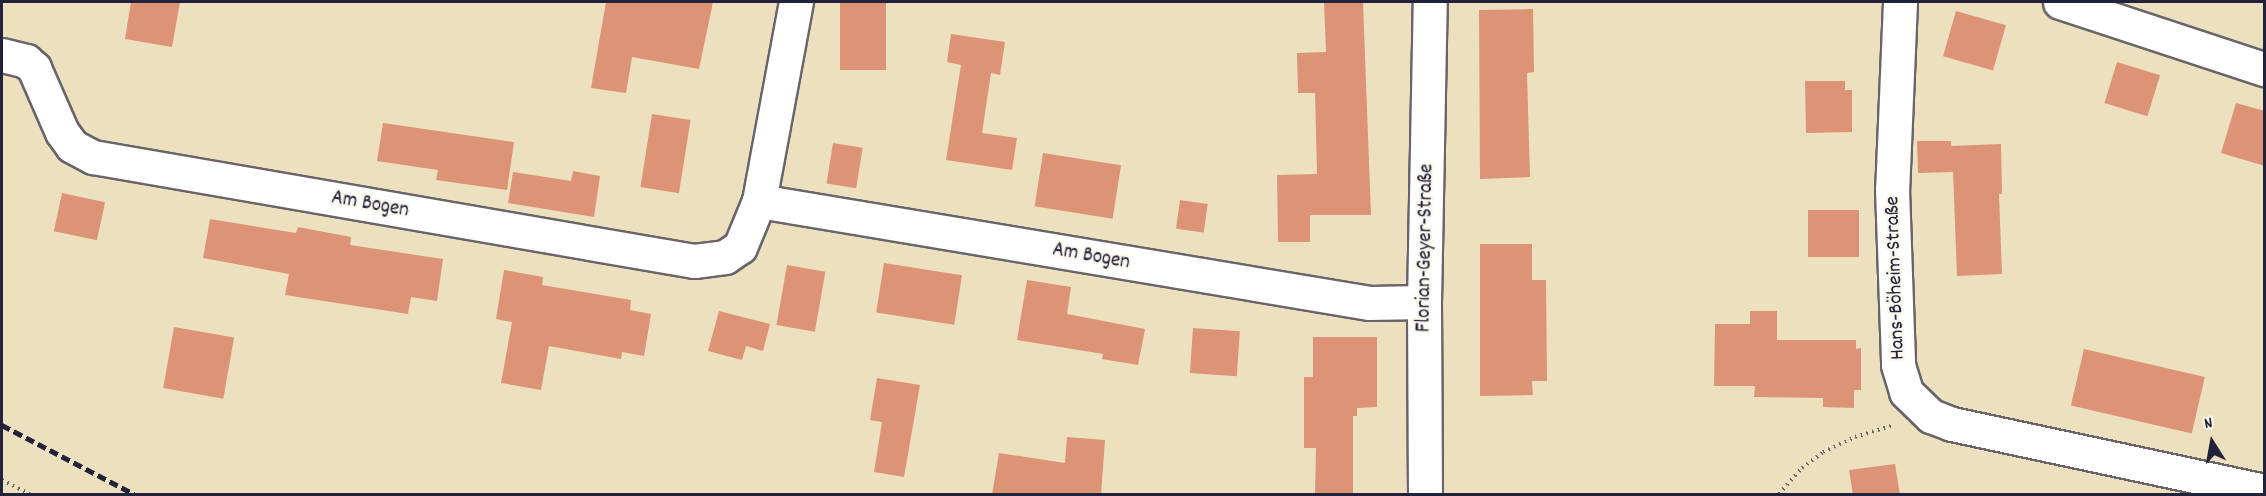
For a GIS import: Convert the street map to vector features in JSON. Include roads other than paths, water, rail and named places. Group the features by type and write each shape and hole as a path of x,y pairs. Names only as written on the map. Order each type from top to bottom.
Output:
{"street":[{"name":"Am Bogen","path":"2,55 26,61 34,68 62,132 72,146 93,157 693,261 713,261 725,257 740,247 759,201 796,2"},
{"name":"Florian-Geyer-Straße","path":"1425,495 1424,302 1430,2"},
{"name":"Hans-Böheim-Straße","path":"1900,2 1892,189 1898,365 1906,392 1931,416 1952,424 2265,491"},
{"path":"2060,2 2265,69"},
{"name":"Am Bogen","path":"759,201 1369,303 1424,302"}],"railway":[{"path":"2,425 134,494"}]}
